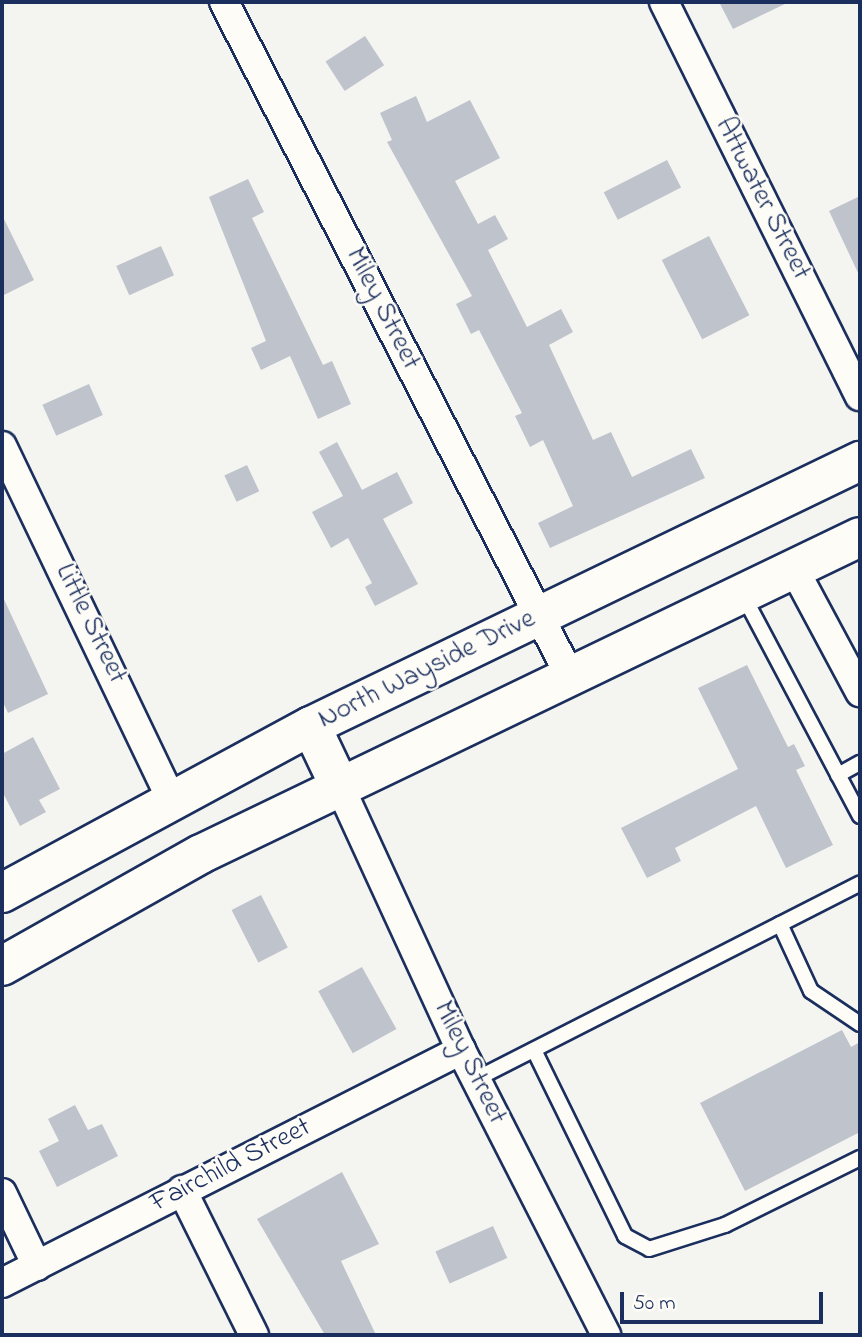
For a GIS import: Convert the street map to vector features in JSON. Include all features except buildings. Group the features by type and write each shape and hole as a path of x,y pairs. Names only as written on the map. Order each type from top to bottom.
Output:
{"main road":[{"name":"North Wayside Drive","path":"2,892 173,803 312,726 860,461"},
{"path":"2,966 201,854 860,537"},
{"path":"312,726 340,787"}],"street":[{"name":"Miley Street","path":"224,2 570,676"},
{"name":"Attwater Street","path":"664,2 860,396"},
{"name":"Little Street","path":"2,446 173,803"},
{"path":"794,569 860,692"},
{"name":"Miley Street","path":"340,787 461,1050 606,1335"},
{"name":"Fairchild Street","path":"2,1283 461,1050"},
{"path":"181,1190 254,1335"},
{"path":"2,1193 37,1266"}],"lane":[{"path":"743,593 860,816"},
{"path":"838,775 860,763"},
{"path":"476,1079 860,883"},
{"path":"780,924 811,991 860,1024"},
{"path":"534,1050 625,1236 649,1249 724,1225 860,1158"}]}
